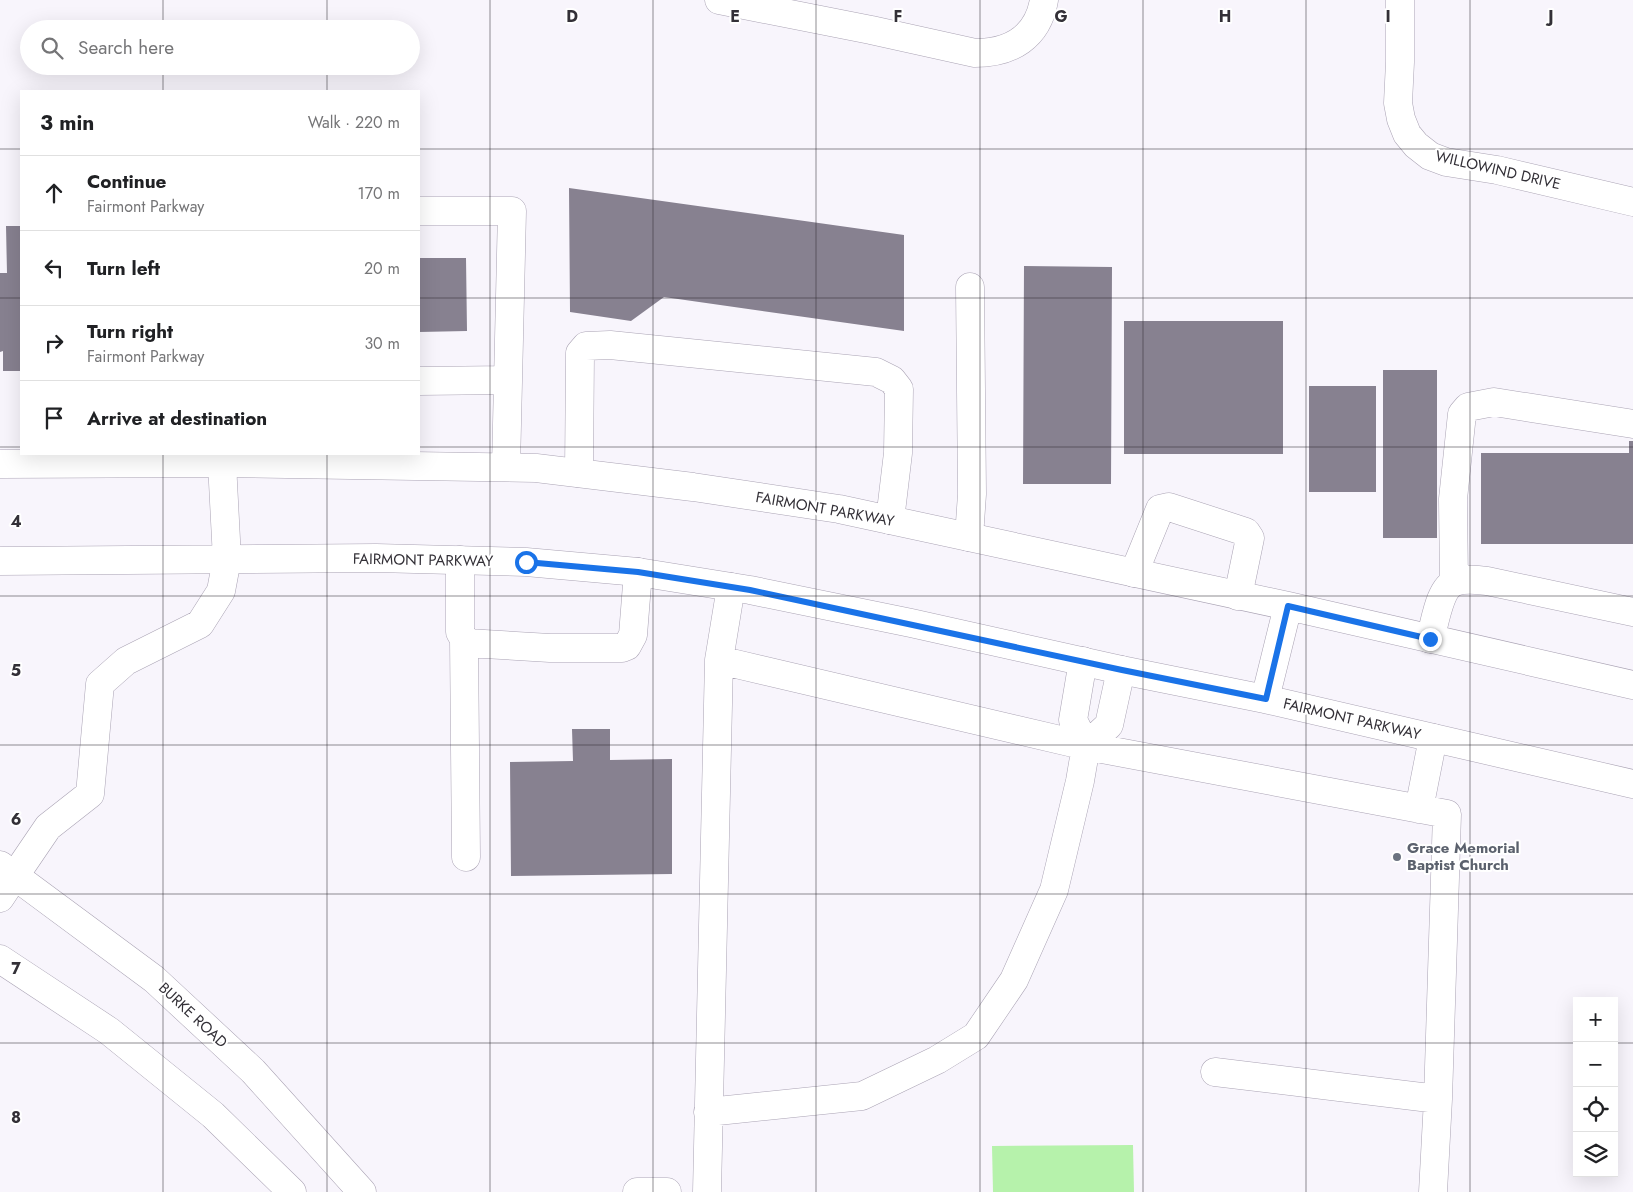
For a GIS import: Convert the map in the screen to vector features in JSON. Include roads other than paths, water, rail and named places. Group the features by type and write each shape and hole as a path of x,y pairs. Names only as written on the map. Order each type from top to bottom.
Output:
{"main road":[{"path":"719,0 975,53 992,53 1007,49 1023,40 1036,25 1044,0"},
{"name":"WILLOWIND DRIVE","path":"1400,0 1398,103 1407,134 1416,145 1430,156 1446,162 1497,170 1633,202"},
{"path":"420,211 512,210 506,467"},
{"path":"969,537 972,494 970,287"},
{"path":"579,473 580,353 586,346 610,345 876,372 892,380 899,389 898,453 890,520"},
{"path":"420,381 508,380"},
{"path":"1454,582 1453,498 1462,414 1468,407 1494,402 1633,424"},
{"name":"FAIRMONT PARKWAY","path":"0,464 83,459 407,460 536,468 693,487 839,509 1288,606 1633,685"},
{"path":"5,880 48,827 90,794 100,684 126,661 200,624 221,590 227,559 208,460"},
{"path":"1134,573 1160,509 1169,507 1246,532 1250,538 1238,596"},
{"name":"FAIRMONT PARKWAY","path":"0,561 376,558 526,562 638,572 731,587 911,623 1083,662 1266,699 1633,784"},
{"path":"460,560 460,632 464,639 470,643 484,644 550,648 622,648 627,646 633,635 638,572"},
{"path":"1430,639 1441,599 1446,589 1454,582 1468,579 1633,612"},
{"path":"707,1192 719,660 731,587"},
{"path":"1266,699 1288,606"},
{"path":"464,639 466,856"},
{"path":"719,660 1086,746 1447,814 1438,1099 1433,1192"},
{"path":"708,1112 862,1096 937,1060 976,1036 1014,980 1054,890 1080,781 1086,746 1073,720 1083,662"},
{"path":"1086,746 1108,725 1122,670"},
{"path":"1419,809 1433,738"},
{"name":"BURKE ROAD","path":"5,880 154,979 253,1071 362,1192"},
{"path":"0,959 108,1031 213,1115 292,1192"},
{"path":"1215,1072 1438,1099"},
{"path":"637,1192 667,1192"}],"place":[{"name":"Grace Memorial Baptist Church","path":"1397,857"}]}
